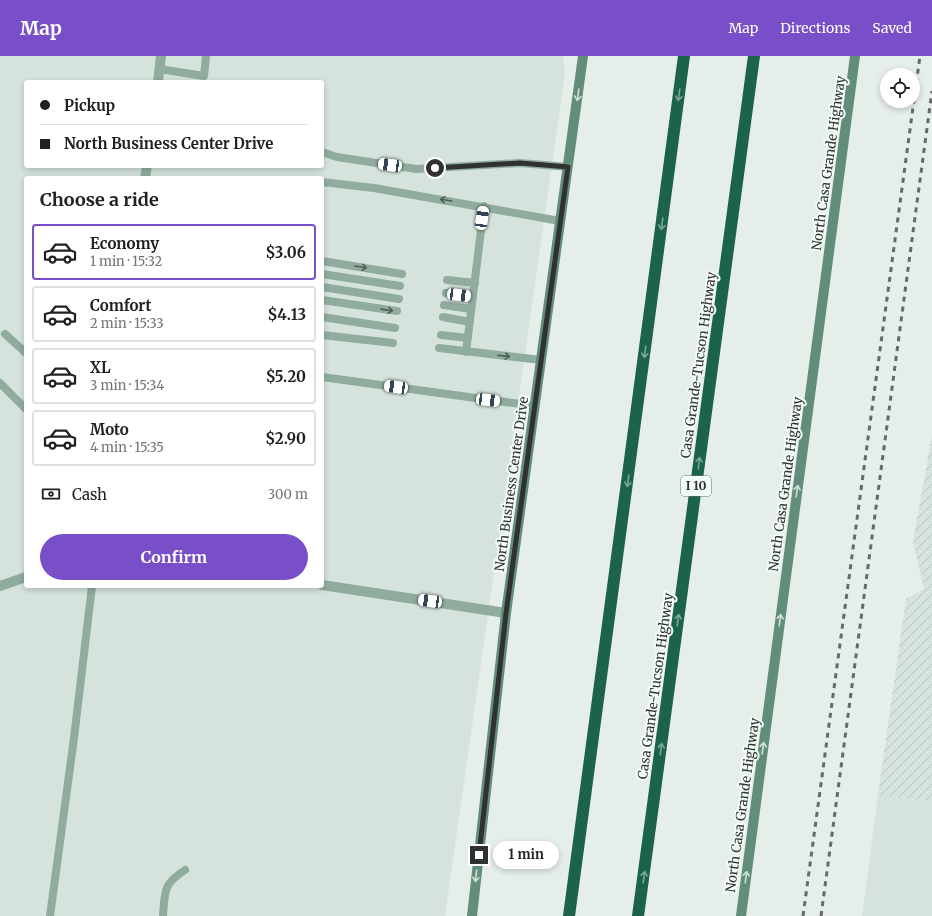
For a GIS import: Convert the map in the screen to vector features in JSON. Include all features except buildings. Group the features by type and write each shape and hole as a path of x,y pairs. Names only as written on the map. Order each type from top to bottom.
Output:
{"highway":[{"path":"569,916 684,56"},
{"name":"Casa Grande-Tucson Highway","path":"638,916 754,56"}],"main road":[{"name":"North Casa Grande Highway","path":"741,916 855,56"},
{"name":"North Business Center Drive","path":"472,916 506,613 583,57"}],"street":[{"path":"158,80 161,56"},
{"path":"0,586 24,578"},
{"path":"324,585 506,613"}],"lane":[{"path":"204,76 206,56"},
{"path":"159,69 204,76 208,80"},
{"path":"324,153 337,157 416,169 520,163 568,167"},
{"path":"324,182 374,188 484,206 560,221"},
{"path":"466,352 484,206"},
{"path":"324,261 402,274"},
{"path":"324,274 400,286"},
{"path":"447,280 475,283"},
{"path":"324,287 399,299"},
{"path":"446,293 473,297"},
{"path":"324,300 397,311"},
{"path":"444,305 471,309"},
{"path":"324,317 395,328"},
{"path":"443,317 470,322"},
{"path":"5,334 24,351"},
{"path":"324,335 394,343"},
{"path":"440,335 468,338"},
{"path":"439,348 541,360"},
{"path":"324,377 535,406"},
{"path":"0,383 24,407"},
{"path":"50,916 79,698 92,588"},
{"path":"163,916 165,891 172,878 185,870"}],"shaded area":[{"path":"0,56 563,56 565,74 445,916 0,916"},
{"path":"932,435 932,802 878,795 906,599 924,589 913,542"},
{"path":"878,795 932,802 932,916 862,916"}],"railway":[{"path":"803,916 920,56"},
{"path":"821,916 932,91"}],"route":[{"path":"435,168 520,163 568,167 506,613 479,855"}]}
